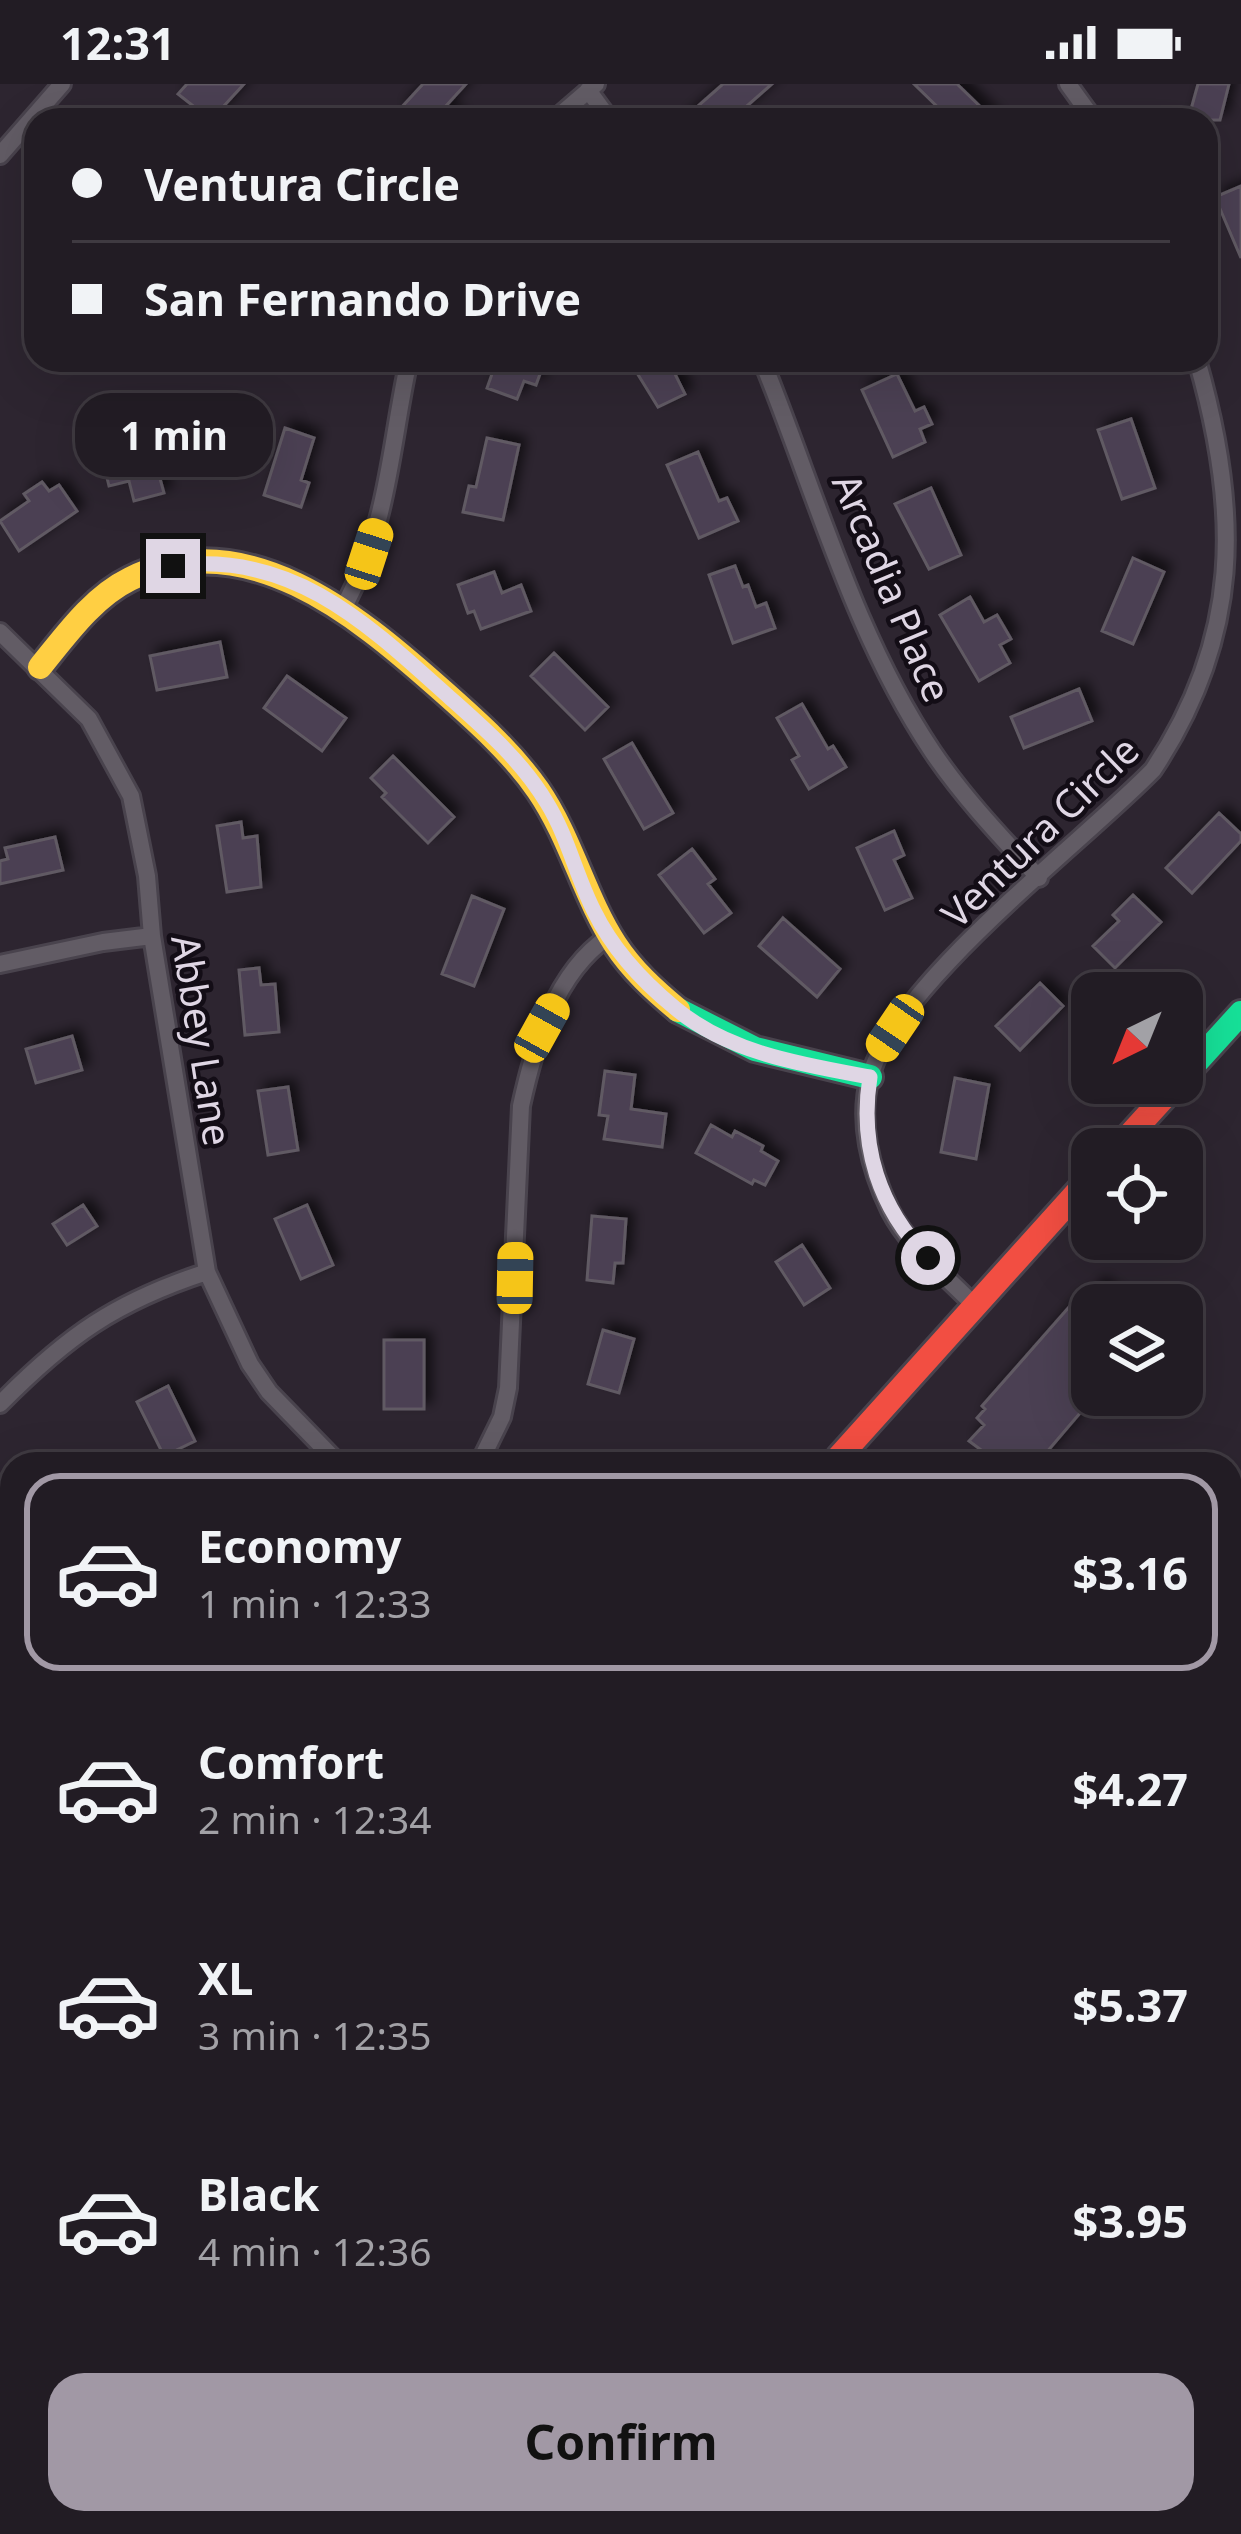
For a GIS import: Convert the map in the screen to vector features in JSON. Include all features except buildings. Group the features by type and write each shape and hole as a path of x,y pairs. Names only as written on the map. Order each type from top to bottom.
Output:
{"street":[{"path":"41,108 62,84"},
{"path":"568,108 592,87"},
{"path":"0,154 24,127"},
{"path":"344,607 369,554 385,503 407,372"},
{"name":"Arcadia Place","path":"767,372 858,610 892,683 971,806 1039,878"},
{"name":"Ventura Circle","path":"974,1306 909,1239 891,1213 872,1165 866,1129 870,1077 880,1049 910,1006 1153,770 1201,701 1222,651 1239,587 1235,456 1203,372"},
{"path":"40,667 94,606 122,584 158,569 205,562 235,564 296,583 344,607 492,735 532,780 558,824 608,937 652,988 704,1029 762,1053 870,1077"},
{"name":"Abbey Lane","path":"0,632 89,719 125,782 138,824 207,1272 250,1364 269,1392 328,1452"},
{"path":"0,964 152,936"},
{"path":"485,1452 502,1417 508,1388 518,1149 529,1070 542,1028 568,981 592,948 608,937"},
{"path":"1203,1055 1241,1013"},
{"path":"1136,1128 1158,1104"},
{"path":"844,1452 1071,1199"},
{"path":"0,1404 48,1355 85,1326 207,1272"}],"traffic: fast":[{"path":"678,1010 755,1049 870,1077"},
{"path":"1203,1055 1241,1013"}],"traffic: slow":[{"path":"40,667 104,596 130,579 173,564 215,562 257,569 297,584 406,659 515,761 550,808 615,944 678,1010"}],"traffic: jam":[{"path":"1136,1128 1158,1104"},
{"path":"844,1452 1071,1199"}],"route":[{"path":"173,566 235,564 319,592 344,607 492,735 532,780 558,824 608,937 652,988 704,1029 732,1042 870,1077 866,1129 872,1165 891,1213 928,1258"}]}
